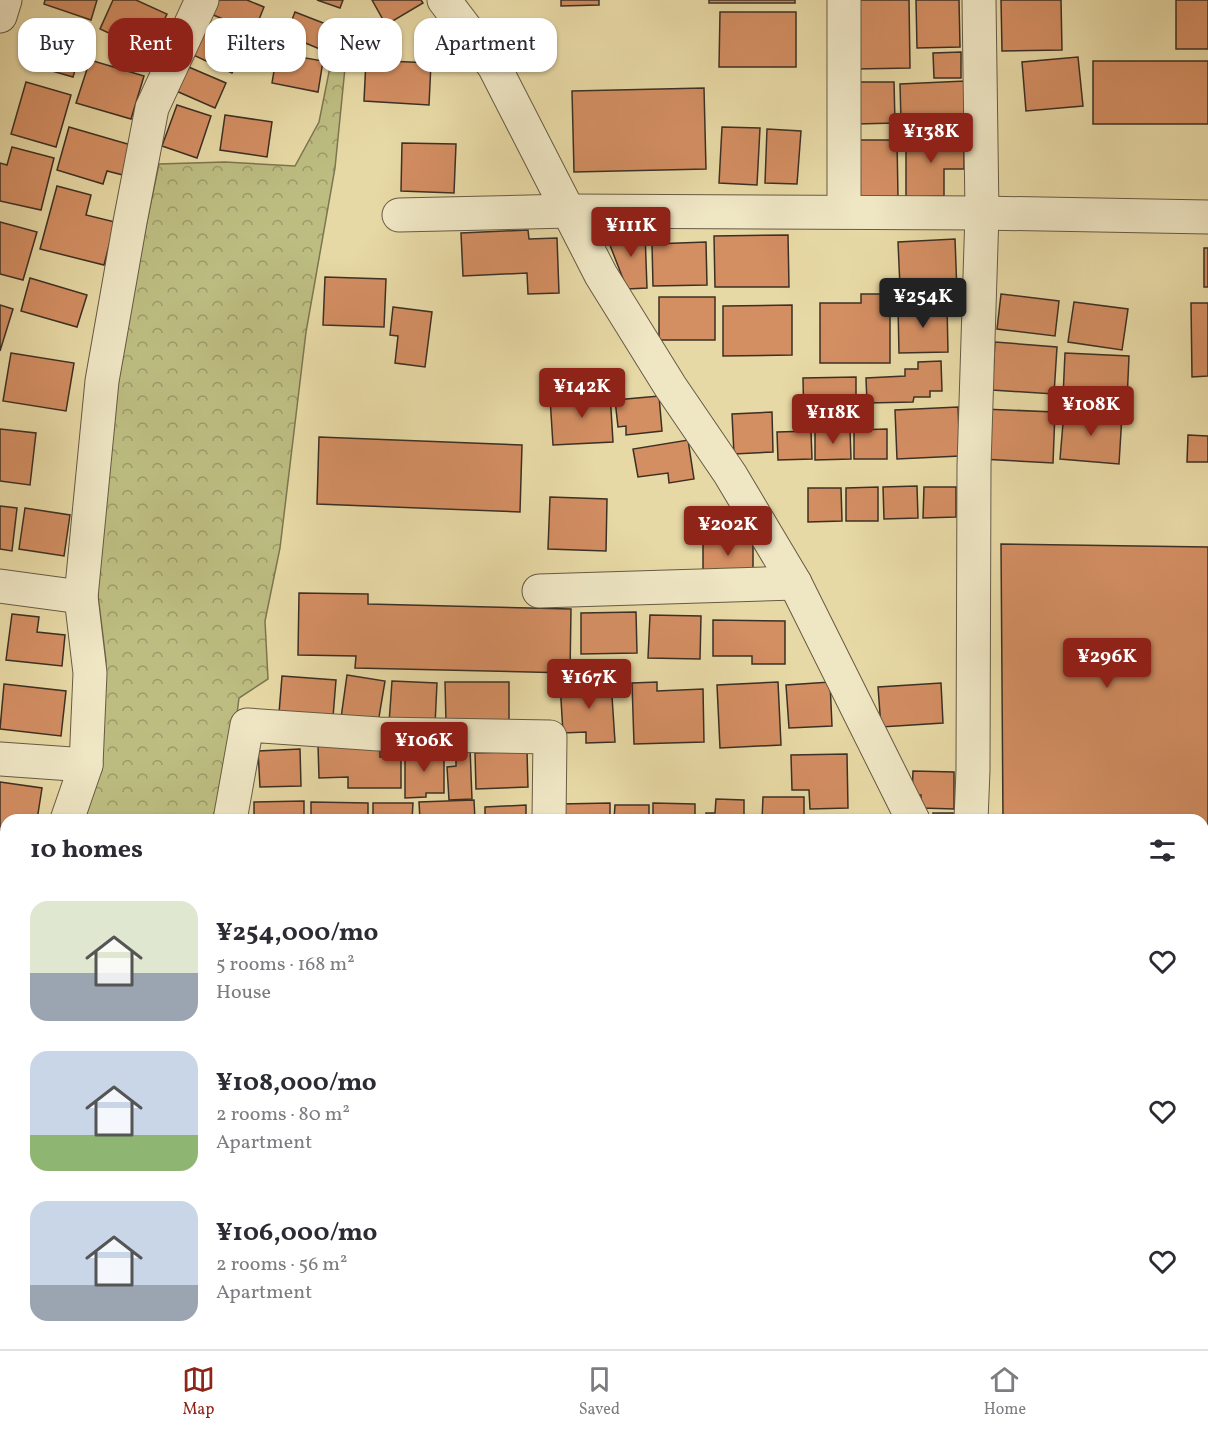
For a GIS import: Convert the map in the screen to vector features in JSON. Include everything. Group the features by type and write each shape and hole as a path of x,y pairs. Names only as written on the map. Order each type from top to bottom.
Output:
{"street":[{"path":"0,16 5,0"},
{"path":"69,814 86,765 90,673 81,597 102,381 152,108 202,0"},
{"path":"444,0 494,66 601,275 670,386 730,474 795,583 910,814"},
{"path":"844,0 844,212"},
{"path":"971,814 974,466 982,213 979,0"},
{"path":"399,215 569,211 982,213 1208,217"},
{"path":"539,591 795,583"},
{"path":"0,586 81,597"},
{"path":"231,814 247,725 379,734 550,737 549,814"},
{"path":"0,759 86,765"}],"green space":[{"path":"329,72 345,72 335,168 306,332 280,548 265,621 268,679 239,698 229,778 214,814 86,814 99,775 106,661 95,571 123,335 159,164 225,162 295,166 319,122"}],"building":[{"path":"45,0 97,0 92,18 85,18 44,4"},
{"path":"113,0 136,0 167,14 165,18 108,18 108,33 100,29"},
{"path":"217,0 247,0 264,7 260,18 221,18 211,14"},
{"path":"317,0 343,0 340,8"},
{"path":"372,0 421,0 423,3 398,18 382,18"},
{"path":"561,0 599,0 599,5 561,6"},
{"path":"709,0 795,0 795,3 709,3"},
{"path":"855,0 909,0 910,68 857,69"},
{"path":"916,0 959,0 960,47 917,48"},
{"path":"1001,0 1061,0 1062,50 1002,51"},
{"path":"1176,0 1208,0 1208,49 1176,49"},
{"path":"295,12 318,21 318,48 306,43 306,18 293,18"},
{"path":"720,12 796,12 796,67 719,67"},
{"path":"203,28 205,29 205,60 193,55 193,50"},
{"path":"961,52 961,78 934,78 933,53"},
{"path":"1078,57 1083,106 1026,111 1022,62"},
{"path":"306,58 318,60 318,72 321,72 318,92 272,83 274,72 306,72"},
{"path":"1093,61 1208,61 1208,124 1093,124"},
{"path":"96,62 108,65 108,72 130,72 144,76 131,119 76,103 86,72 96,72"},
{"path":"402,62 414,62 414,72 431,72 429,105 364,101 365,72 402,72"},
{"path":"193,69 226,83 215,108 174,90 181,72 193,72"},
{"path":"56,72 74,72 73,77"},
{"path":"965,81 967,118 901,121 900,84"},
{"path":"26,82 71,95 56,147 11,134"},
{"path":"857,82 894,82 895,123 857,124"},
{"path":"704,88 706,169 574,172 572,91"},
{"path":"177,105 211,116 197,158 162,146"},
{"path":"225,115 272,122 267,157 220,150"},
{"path":"69,127 131,145 123,175 107,171 103,184 57,170"},
{"path":"722,127 760,128 757,185 719,183"},
{"path":"767,129 801,131 797,184 765,183"},
{"path":"964,137 964,169 944,169 944,196 906,197 906,138"},
{"path":"857,140 897,140 898,197 858,198"},
{"path":"402,143 456,144 454,193 401,191"},
{"path":"12,147 54,158 41,210 0,201 0,163 7,165"},
{"path":"57,186 91,195 86,215 115,222 104,265 40,249"},
{"path":"0,222 37,232 23,280 0,274"},
{"path":"528,230 529,239 557,238 559,293 528,294 527,273 463,276 461,233"},
{"path":"645,233 647,288 627,289 606,235"},
{"path":"788,235 789,287 715,287 714,236"},
{"path":"955,239 957,292 936,293 936,286 900,287 898,242"},
{"path":"706,242 707,285 653,286 652,244"},
{"path":"1204,248 1208,248 1208,287 1204,287"},
{"path":"325,277 386,279 384,327 323,325"},
{"path":"30,278 87,295 77,327 21,311"},
{"path":"861,294 890,294 890,363 820,363 820,303 861,303"},
{"path":"1001,294 1059,301 1055,336 997,329"},
{"path":"659,297 715,297 715,340 659,340"},
{"path":"1074,302 1128,309 1122,350 1068,342"},
{"path":"1191,303 1208,303 1208,376 1192,377"},
{"path":"0,305 13,309 0,351"},
{"path":"792,305 792,355 723,356 723,306"},
{"path":"947,305 948,352 899,353 898,306"},
{"path":"393,307 432,312 425,367 395,363 398,336 390,335"},
{"path":"995,342 1057,347 1054,394 992,390"},
{"path":"11,353 74,363 66,411 3,401"},
{"path":"1065,353 1129,356 1127,401 1063,397"},
{"path":"941,361 942,391 930,391 930,397 914,397 913,402 867,403 866,378 905,376 905,369 918,369 918,362"},
{"path":"856,377 856,426 804,427 803,378"},
{"path":"610,393 613,442 553,445 550,398"},
{"path":"659,396 662,431 626,435 626,426 618,427 615,400"},
{"path":"958,407 960,456 897,459 895,410"},
{"path":"983,409 1055,412 1053,463 981,459"},
{"path":"1064,411 1122,415 1119,464 1060,459"},
{"path":"772,412 773,452 734,454 732,414"},
{"path":"0,429 36,433 30,485 0,481"},
{"path":"850,429 851,459 815,460 815,430"},
{"path":"887,429 887,459 854,459 854,430"},
{"path":"811,431 812,459 778,460 777,432"},
{"path":"1188,435 1208,436 1208,462 1187,462"},
{"path":"319,437 522,445 520,512 317,504"},
{"path":"688,440 694,479 669,483 668,473 638,477 633,449"},
{"path":"917,486 918,518 884,519 883,487"},
{"path":"878,487 878,521 846,521 846,488"},
{"path":"924,487 956,487 956,517 923,518"},
{"path":"808,488 841,488 842,521 808,522"},
{"path":"550,497 607,499 606,551 548,549"},
{"path":"0,506 17,508 12,551 0,549"},
{"path":"25,508 70,515 64,556 19,549"},
{"path":"753,543 753,571 703,571 703,544"},
{"path":"1001,544 1208,547 1208,814 1003,814"},
{"path":"299,593 368,594 368,604 571,609 570,673 355,668 356,656 298,655"},
{"path":"636,612 637,653 581,654 581,613"},
{"path":"12,614 39,617 37,632 65,635 62,666 6,660"},
{"path":"650,615 701,616 700,659 648,658"},
{"path":"713,620 785,621 785,664 752,664 752,656 713,656"},
{"path":"347,675 385,681 378,723 341,718"},
{"path":"282,676 336,680 333,717 279,713"},
{"path":"392,681 437,683 435,725 389,723"},
{"path":"611,681 615,742 586,743 586,732 563,733 560,683"},
{"path":"445,682 509,682 509,722 446,722"},
{"path":"657,682 657,691 703,689 704,742 634,744 632,683"},
{"path":"778,682 781,745 720,748 717,685"},
{"path":"830,682 832,726 789,728 786,685"},
{"path":"941,683 943,723 881,727 878,687"},
{"path":"4,684 66,691 61,736 0,729"},
{"path":"380,744 380,757 401,756 401,788 348,788 348,777 319,778 318,745"},
{"path":"470,748 472,799 449,800 447,767 456,766 456,749"},
{"path":"300,749 301,786 260,787 258,751"},
{"path":"444,750 444,793 426,793 426,797 405,798 405,751"},
{"path":"527,751 528,787 476,789 475,753"},
{"path":"847,754 848,808 810,809 809,790 792,790 791,755"},
{"path":"913,771 954,772 954,809 921,808 921,795 912,795"},
{"path":"0,782 42,788 38,814 0,814"},
{"path":"763,797 804,797 804,814 762,814"},
{"path":"716,799 744,800 744,814 706,814 715,813"},
{"path":"474,800 475,814 420,814 419,802"},
{"path":"304,801 304,814 254,814 254,802"},
{"path":"311,802 368,803 368,814 311,814"},
{"path":"373,803 413,803 412,814 373,814"},
{"path":"610,803 610,814 560,814 560,804"},
{"path":"653,803 695,804 695,814 653,814"},
{"path":"526,805 526,814 485,814 485,807"},
{"path":"615,805 649,805 649,814 614,814"}]}
